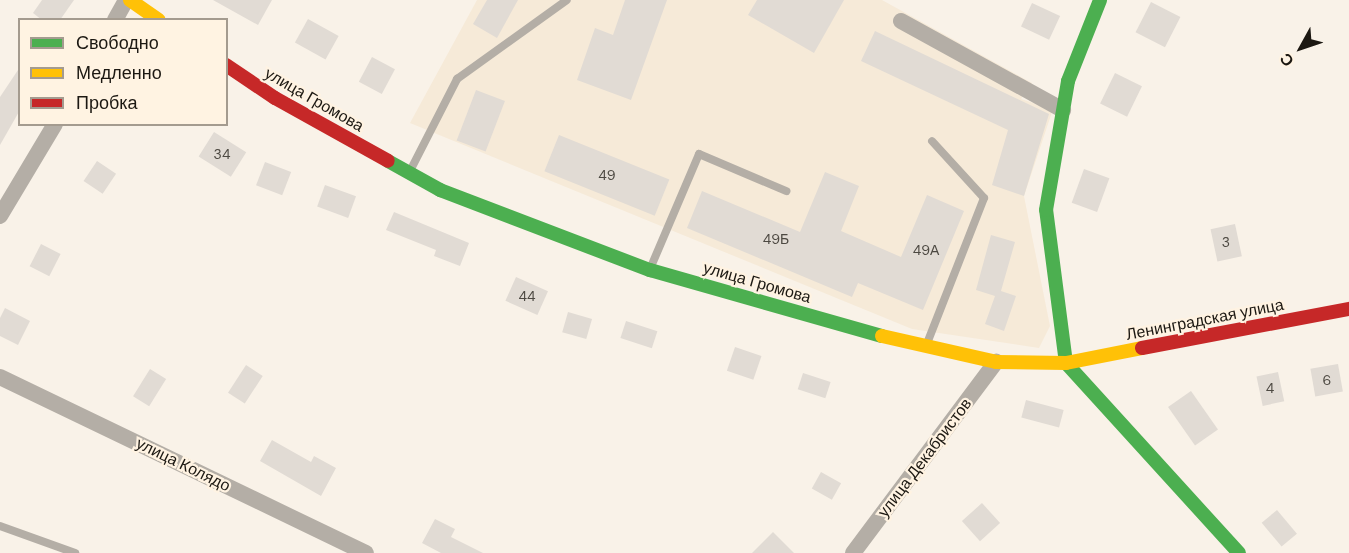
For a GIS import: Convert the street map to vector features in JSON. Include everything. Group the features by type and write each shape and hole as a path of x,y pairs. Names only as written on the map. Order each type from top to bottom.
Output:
{"street":[{"path":"116,18 128,0 156,18"},
{"path":"1100,0 1068,81 1046,210 1066,363 1239,553"},
{"path":"901,21 1063,110"},
{"name":"улица Громова","path":"228,66 275,98 440,190 650,270 926,347 996,362 1066,363"},
{"path":"0,216 54,126"},
{"name":"Ленинградская улица","path":"1066,363 1349,309"},
{"name":"улица Декабристов","path":"853,553 996,362"},
{"name":"улица Колядо","path":"0,376 366,553"}],"lane":[{"path":"409,173 457,80 567,0"},
{"path":"926,347 984,198 932,141"},
{"path":"650,270 699,154 786,191"},
{"path":"0,526 75,553"}],"shaded area":[{"path":"477,0 882,0 1032,83 1021,99 1053,109 1024,196 1050,326 1039,348 912,329 410,123"}],"building":[{"path":"42,0 74,0 61,18 39,18 33,13"},
{"path":"213,0 272,0 258,25"},
{"path":"487,0 518,0 497,38 473,24"},
{"path":"625,0 667,0 631,100 577,80 595,28 613,35"},
{"path":"757,0 844,0 814,53 748,15"},
{"path":"1151,2 1180,17 1165,47 1136,32"},
{"path":"1032,3 1060,16 1049,40 1021,27"},
{"path":"308,19 339,36 326,60 295,43"},
{"path":"875,31 1049,114 1024,196 992,185 1008,130 861,61"},
{"path":"372,57 395,69 382,94 359,82"},
{"path":"18,70 18,114 0,145 0,97"},
{"path":"1115,73 1142,86 1127,117 1100,104"},
{"path":"476,90 505,101 486,152 457,140"},
{"path":"214,132 246,152 231,177 199,157"},
{"path":"559,135 669,180 655,216 544,171"},
{"path":"97,161 116,174 103,194 84,181"},
{"path":"265,162 291,172 282,195 256,185"},
{"path":"1084,169 1109,178 1097,212 1072,203"},
{"path":"825,172 859,186 841,231 901,257 927,195 964,211 923,310 858,283 852,297 687,228 702,191 800,232"},
{"path":"325,185 356,196 348,218 317,207"},
{"path":"394,212 469,243 460,266 434,256 436,250 386,230"},
{"path":"1235,224 1242,256 1217,261 1211,229"},
{"path":"991,235 1015,242 1001,291 1016,296 1004,331 985,324 995,296 976,290"},
{"path":"41,244 61,254 49,276 30,266"},
{"path":"516,277 548,291 537,315 505,301"},
{"path":"5,308 30,321 18,345 0,336 0,318"},
{"path":"568,312 592,319 586,339 562,332"},
{"path":"626,321 657,331 652,348 620,338"},
{"path":"735,347 761,356 753,380 727,371"},
{"path":"1338,364 1343,392 1315,396 1310,369"},
{"path":"246,365 263,376 245,404 228,393"},
{"path":"150,369 166,379 149,406 133,396"},
{"path":"1278,372 1284,401 1263,406 1256,377"},
{"path":"803,373 831,382 825,398 798,389"},
{"path":"1191,391 1218,430 1195,446 1168,407"},
{"path":"1026,400 1064,410 1059,427 1021,417"},
{"path":"272,440 311,462 314,456 336,468 321,496 260,461"},
{"path":"821,472 841,483 832,500 812,489"},
{"path":"982,503 1000,523 980,541 962,521"},
{"path":"1277,510 1297,534 1282,547 1262,523"},
{"path":"435,519 455,529 451,537 483,553 441,553 422,543"},
{"path":"773,532 794,553 752,553"}],"traffic: fast":[{"path":"1066,363 1046,210 1068,81 1100,0"},
{"path":"388,161 440,190 650,270 882,336"},
{"path":"1066,363 1239,553"}],"traffic: slow":[{"path":"130,0 156,18"},
{"path":"882,336 996,362 1066,363 1142,348"}],"traffic: jam":[{"path":"228,66 275,98 388,161"},
{"path":"1142,348 1349,309"}]}
